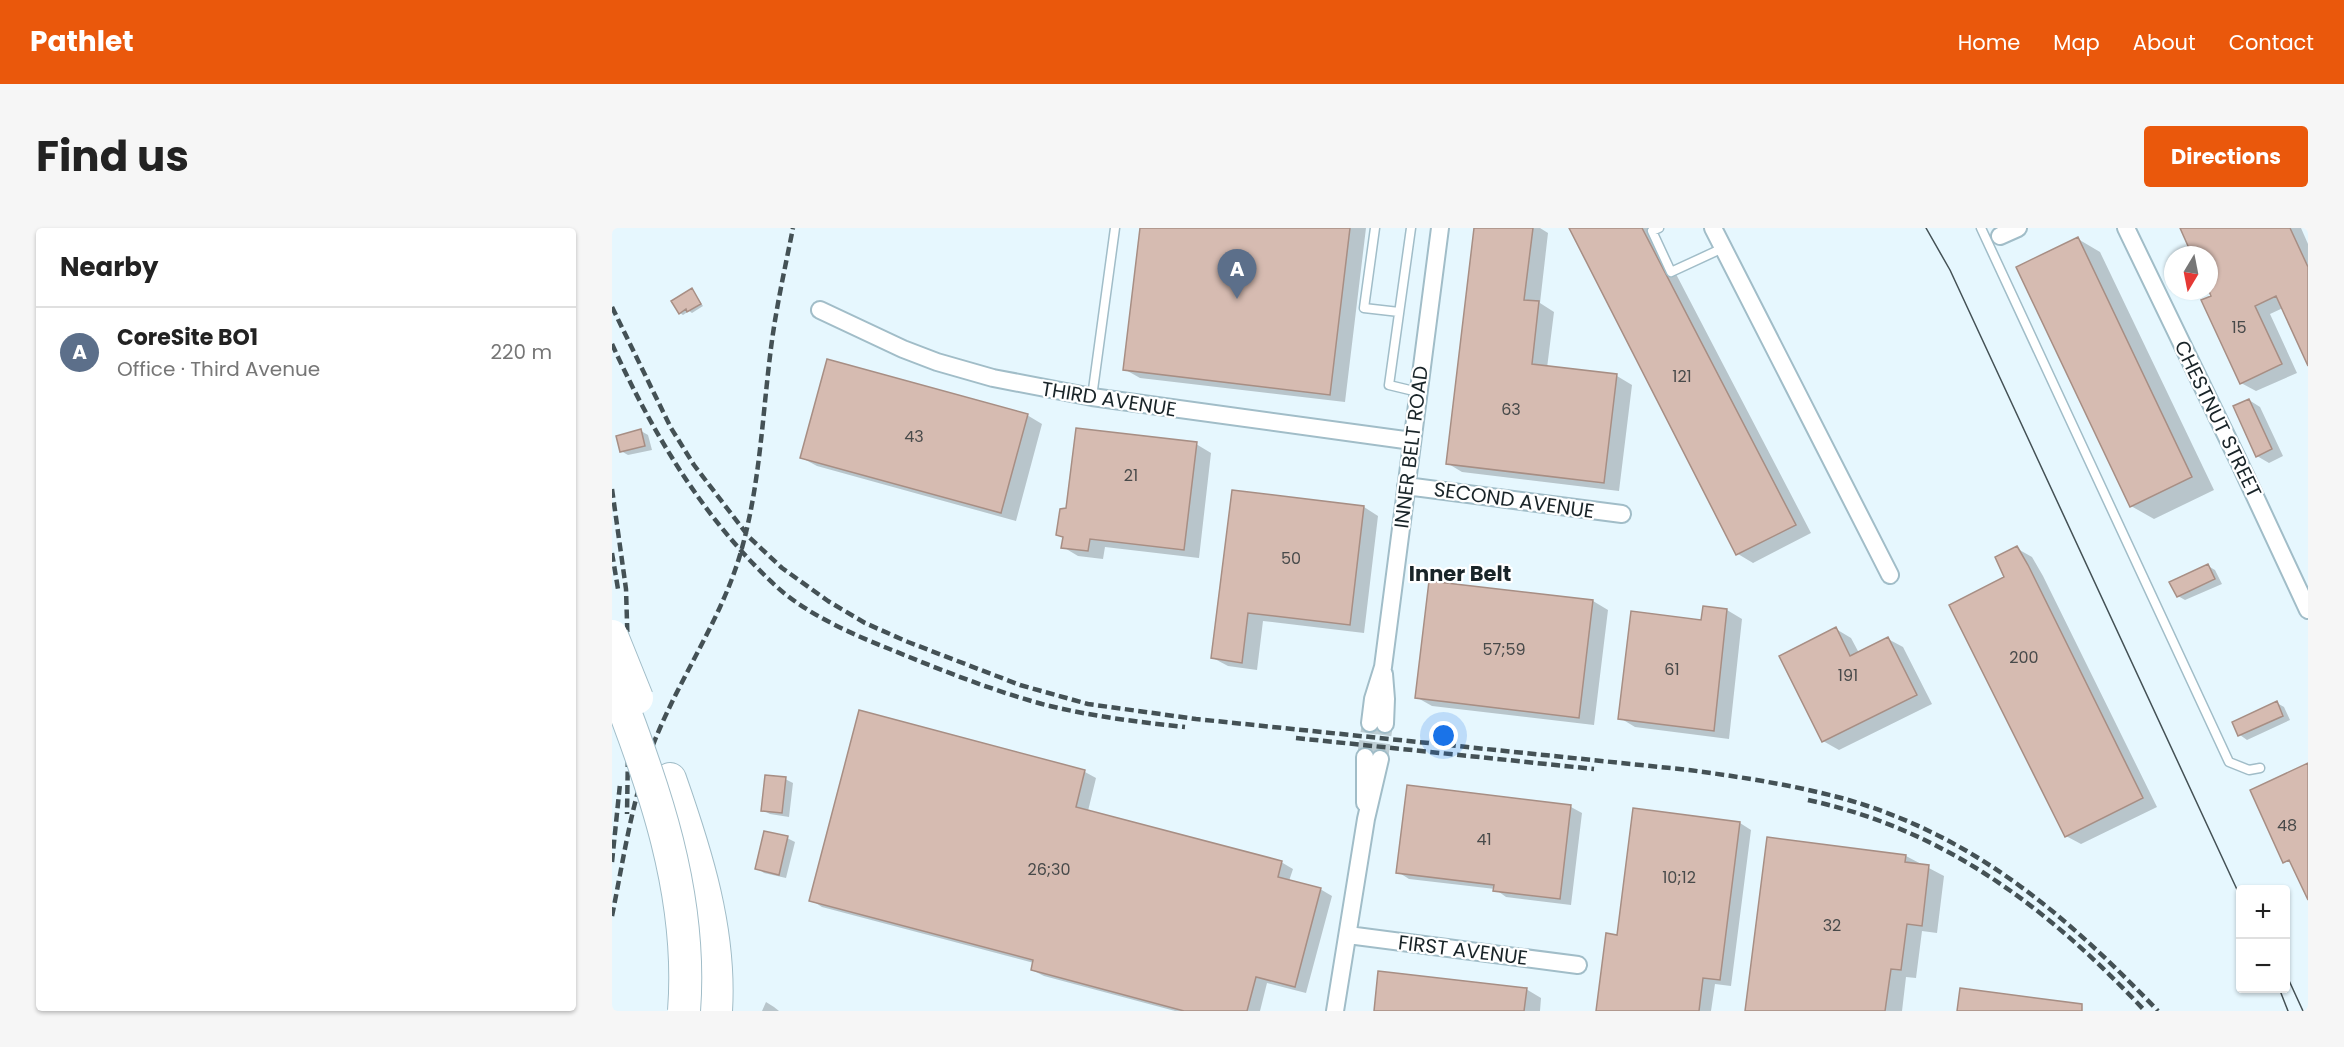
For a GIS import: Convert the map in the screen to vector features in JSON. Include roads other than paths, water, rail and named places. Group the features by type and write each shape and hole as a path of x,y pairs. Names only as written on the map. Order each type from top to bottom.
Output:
{"highway":[{"path":"612,636 670,779 697,864 713,942 716,1011"},
{"path":"612,678 652,786 672,860 684,927 686,966 684,1011"}],"street":[{"name":"INNER BELT ROAD","path":"1377,723 1386,699 1383,667 1440,228"},
{"path":"1713,228 1890,575"},
{"path":"2000,236 2018,228"},
{"name":"CHESTNUT STREET","path":"2126,228 2240,462 2308,610"},
{"name":"THIRD AVENUE","path":"820,310 937,362 993,378 1092,397 1412,441"},
{"name":"SECOND AVENUE","path":"1406,486 1622,514"},
{"path":"1335,1011 1366,819 1373,758"},
{"name":"FIRST AVENUE","path":"1348,935 1578,965"}],"lane":[{"path":"1092,397 1115,228"},
{"path":"1375,228 1364,308 1399,312"},
{"path":"1411,228 1389,385 1418,392"},
{"path":"1659,228 1652,231 1671,272 1723,248"},
{"path":"1981,228 2229,762 2249,770 2260,768"}],"tunnel":[{"path":"1365,757 1370,723"},
{"path":"1380,759 1385,724"}],"tram line":[{"path":"1926,228 1950,270 2236,887"},
{"path":"2290,983 2303,1011"},
{"path":"2281,993 2288,1011"}],"railway":[{"path":"612,916 643,773 660,728 721,606 747,529 756,478 773,333 793,228"},
{"path":"612,307 671,428 694,465 749,537 782,568 828,601 865,623 1020,685 1088,704 1196,719 1689,770 1767,782 1845,799 1892,815 1936,834 1977,857 2016,883 2089,943 2158,1011"},
{"path":"612,344 645,411 682,474 726,533 751,561 777,587 803,607 877,644 966,679 1023,698 1095,715 1185,727"},
{"path":"612,489 626,589 629,687 627,814"},
{"path":"612,553 618,589"},
{"path":"1296,738 1594,769"},
{"path":"612,862 620,784"},
{"path":"1808,800 1906,831 1951,853 1993,879 2072,940 2145,1011"}],"place":[{"name":"CoreSite BO1","path":"1237,299"}],"district":[{"name":"Inner Belt","path":"1460,574"}]}
